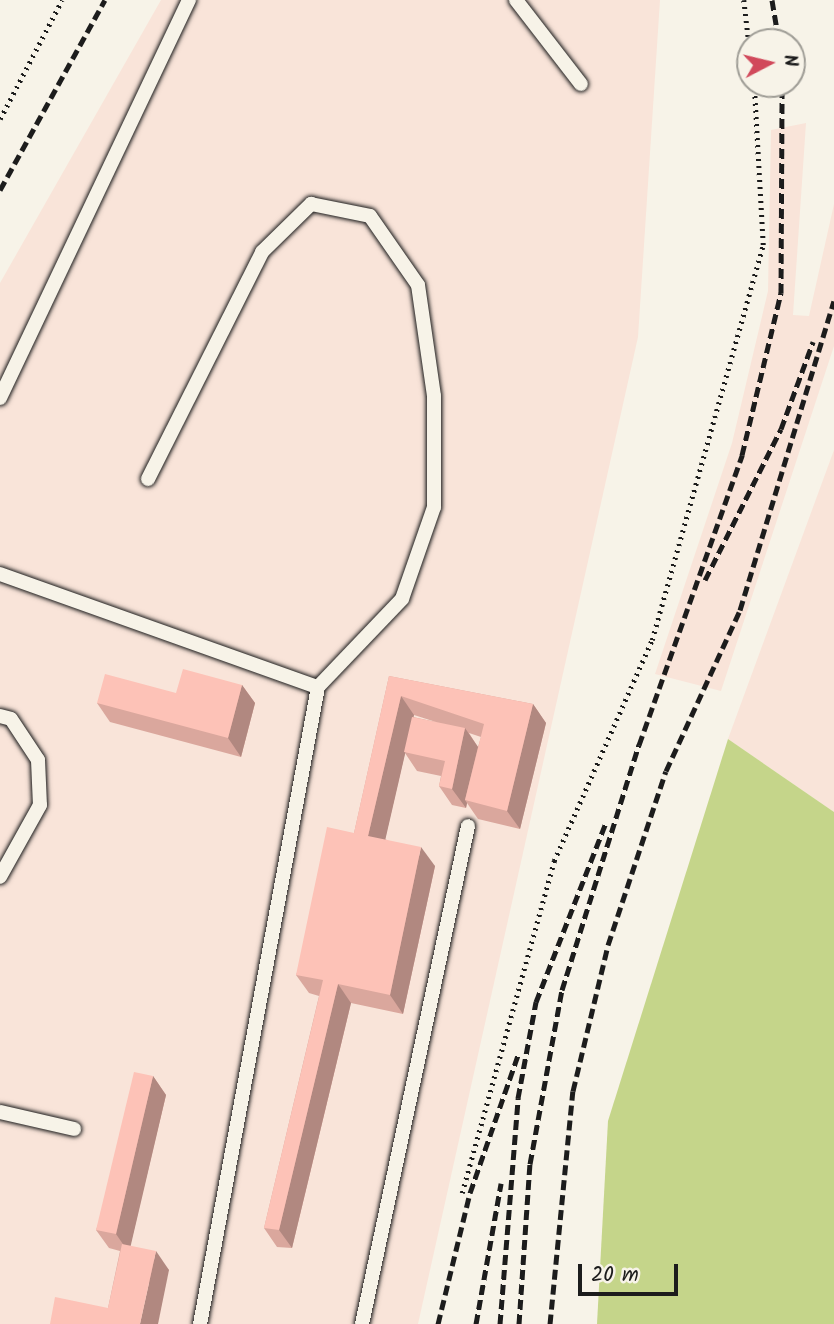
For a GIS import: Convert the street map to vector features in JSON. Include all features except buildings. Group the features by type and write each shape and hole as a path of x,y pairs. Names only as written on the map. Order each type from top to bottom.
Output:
{"lane":[{"path":"0,398 189,0"},
{"path":"516,0 581,84"},
{"path":"148,479 262,252 311,204 370,216 418,285 434,396 434,507 402,598 318,687 200,1324"},
{"path":"0,574 318,687"},
{"path":"0,716 11,719 38,760 40,805 0,877"},
{"path":"362,1324 468,826"},
{"path":"0,1112 74,1129"}],"path":[{"path":"0,118 62,0"},
{"path":"744,0 747,28"},
{"path":"462,1193 554,861 652,640 763,245 755,98"}],"shaded area":[{"path":"161,0 660,0 638,337 418,1324 0,1324 0,283"},
{"path":"806,123 793,315 809,316 834,204 834,346 721,691 655,674 732,443 768,291 771,130"},
{"path":"834,450 834,812 728,739"}],"green space":[{"path":"728,739 834,812 834,1324 597,1324 608,1121"}],"railway":[{"path":"0,190 105,0"},
{"path":"772,0 777,28"},
{"path":"519,1324 530,1164 562,990 639,745 742,455 781,293 782,98"},
{"path":"550,1324 573,1091 608,945 666,771 740,610 834,301"},
{"path":"705,580 781,429 813,342"},
{"path":"500,1324 518,1098 536,1002 606,822"},
{"path":"438,1324 470,1193 519,1052"},
{"path":"476,1324 501,1183"}]}
